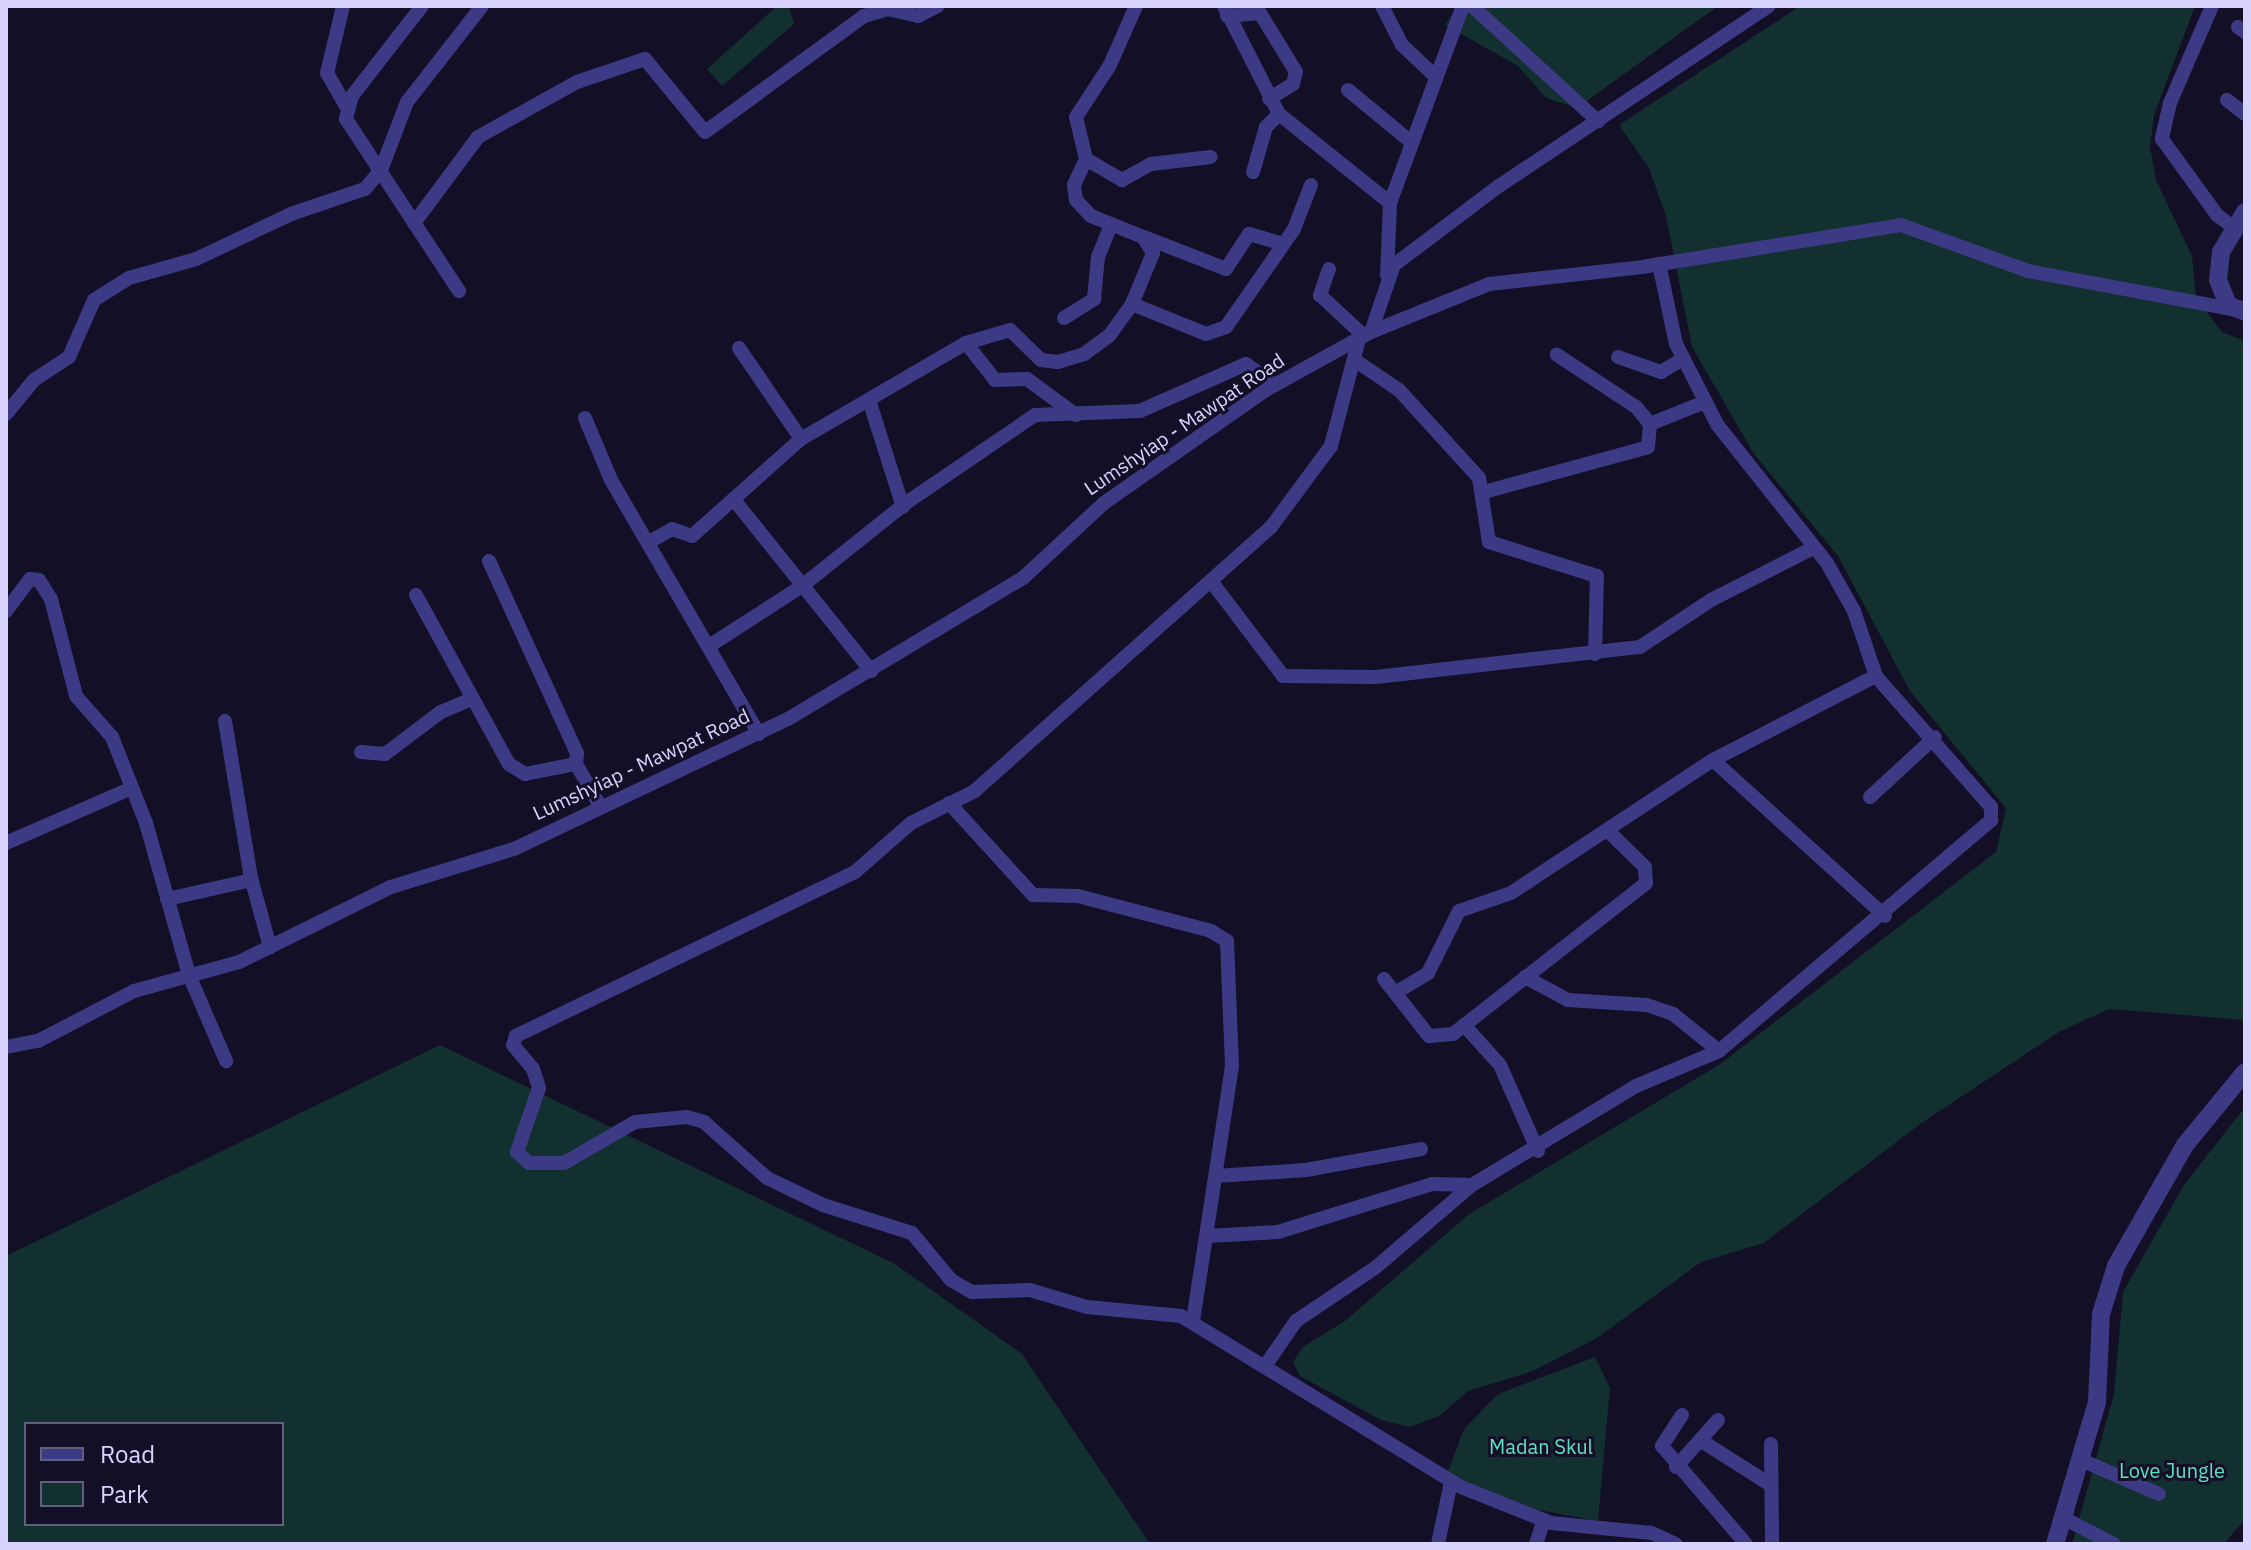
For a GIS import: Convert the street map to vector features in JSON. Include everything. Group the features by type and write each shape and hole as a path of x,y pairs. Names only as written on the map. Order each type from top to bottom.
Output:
{"street":[{"path":"343,6 327,73 346,106 346,119 459,291"},
{"path":"346,106 422,6"},
{"path":"6,414 34,380 69,357 94,300 137,274 196,259 291,214 351,196 381,170 407,102 482,6"},
{"path":"414,223 478,137 577,82 645,59 705,132 864,16 888,9 918,16 938,6"},
{"path":"1136,6 1110,65 1076,112 1086,159 1074,185 1076,200 1111,225 1226,269 1249,234 1283,244"},
{"path":"1382,6 1402,45 1434,75"},
{"path":"1463,6 1434,75 1390,203 1387,276 1320,464 1271,527 975,791 911,823 855,872 516,1036 513,1045 533,1069 539,1088 517,1152 529,1163 564,1163 635,1122 687,1117 717,1130 747,1164 787,1188 912,1233 951,1280 972,1292 1030,1290 1087,1307 1167,1313 1193,1321 1451,1482 1590,1537 1652,1533 1676,1544"},
{"path":"1472,6 1598,121"},
{"path":"1387,276 1453,219 1769,6"},
{"path":"2212,6 2170,103 2162,139 2217,215 2234,228"},
{"path":"1269,99 1293,84 1296,72 1260,13 1226,11 1269,99 1279,114 1390,203"},
{"path":"1348,90 1411,142"},
{"path":"2227,100 2245,114"},
{"path":"1253,172 1266,127 1279,114"},
{"path":"1086,159 1122,180 1151,164 1211,157"},
{"path":"1132,304 1195,330 1217,332 1241,312 1283,244 1311,185"},
{"path":"2242,311 2228,305 2218,280 2221,252 2245,212"},
{"path":"1064,318 1094,299 1098,257 1111,225"},
{"name":"Lumshyiap - Mawpat Road","path":"6,1047 38,1041 134,991 270,947 391,887 514,849 599,804 759,734 871,671 1023,578 1104,503 1275,385 1365,335 1518,276 1659,264 1901,225 2028,271 2242,311"},
{"path":"649,542 672,529 692,536 735,501 801,439 966,343 1010,330 1041,360 1058,362 1098,347 1132,304 1151,266 1151,244 1143,237"},
{"path":"1265,1366 1296,1321 1375,1268 1472,1185 1538,1151 1626,1092 1719,1051 1885,916 1991,820 1991,807 1935,737 1876,676 1846,594 1813,548 1740,461 1683,359 1659,264"},
{"path":"1329,269 1320,295 1365,335"},
{"path":"966,343 995,380 1027,379 1076,415"},
{"path":"739,348 801,439"},
{"path":"1484,492 1643,450 1652,440 1650,424 1636,407 1557,355"},
{"path":"1618,357 1656,372 1683,359"},
{"path":"1356,361 1399,390 1467,464 1484,492 1489,542 1597,576 1595,654"},
{"path":"709,646 802,586 903,507 1035,415 1140,411 1246,364 1275,385"},
{"path":"869,400 903,507"},
{"path":"1650,424 1705,402"},
{"path":"585,418 649,542 759,734"},
{"path":"735,501 871,671"},
{"path":"1211,581 1268,663 1292,678 1376,677 1595,654 1651,644 1711,600 1813,548"},
{"path":"489,561 577,753 576,764 599,804"},
{"path":"6,611 25,581 43,585 80,705 108,728 132,788 189,975 226,1061"},
{"path":"416,595 471,699 515,769 536,774 576,764"},
{"path":"1395,993 1428,973 1459,911 1511,893 1609,832 1713,760 1876,676"},
{"path":"361,752 385,754 471,699"},
{"path":"225,721 252,880 270,947"},
{"path":"1870,797 1935,737"},
{"path":"1713,760 1885,916"},
{"path":"6,843 132,788"},
{"path":"949,803 1033,895 1078,896 1211,931 1227,941 1234,1023 1216,1176 1193,1321"},
{"path":"1384,979 1435,1040 1464,1025 1646,883 1645,867 1609,832"},
{"path":"167,899 252,880"},
{"path":"1525,977 1568,1000 1636,1004 1673,1014 1719,1051"},
{"path":"1464,1025 1500,1065 1538,1151"},
{"path":"2055,1544 2097,1402 2101,1314 2116,1266 2185,1145 2245,1072"},
{"path":"1216,1176 1306,1170 1421,1149"},
{"path":"1207,1236 1278,1232 1432,1184 1472,1185"},
{"path":"1682,1415 1661,1443 1676,1467 1746,1544"},
{"path":"1676,1467 1718,1420"},
{"path":"1700,1440 1771,1485"},
{"path":"1771,1444 1772,1544"},
{"path":"2079,1459 2159,1494"},
{"path":"1438,1544 1451,1482"},
{"path":"2063,1518 2114,1544"},
{"path":"1536,1544 1544,1520"}],"green space":[{"path":"777,6 789,6 794,24 722,86 707,69"},
{"path":"1458,6 1718,6 1577,108 1546,98 1518,66 1445,25"},
{"path":"1800,6 2195,6 2154,115 2150,147 2156,180 2192,256 2196,298 2222,332 2245,341 2245,1020 2109,1009 2059,1032 1920,1124 1764,1243 1701,1262 1597,1338 1533,1371 1468,1391 1439,1416 1410,1427 1381,1420 1300,1376 1293,1362 1303,1347 1345,1321 1469,1214 1719,1065 1996,852 2006,808 1910,691 1838,556 1754,454 1692,347 1666,216 1649,168 1619,125"},
{"path":"440,1045 895,1264 1022,1354 1150,1544 6,1544 6,1256"},
{"name":"Love Jungle","path":"2245,1107 2245,1519 2224,1544 2072,1544 2114,1394 2123,1292 2184,1185"},
{"name":"Madan Skul","path":"1595,1357 1610,1388 1598,1521 1523,1507 1447,1474 1464,1429 1498,1394"}]}
